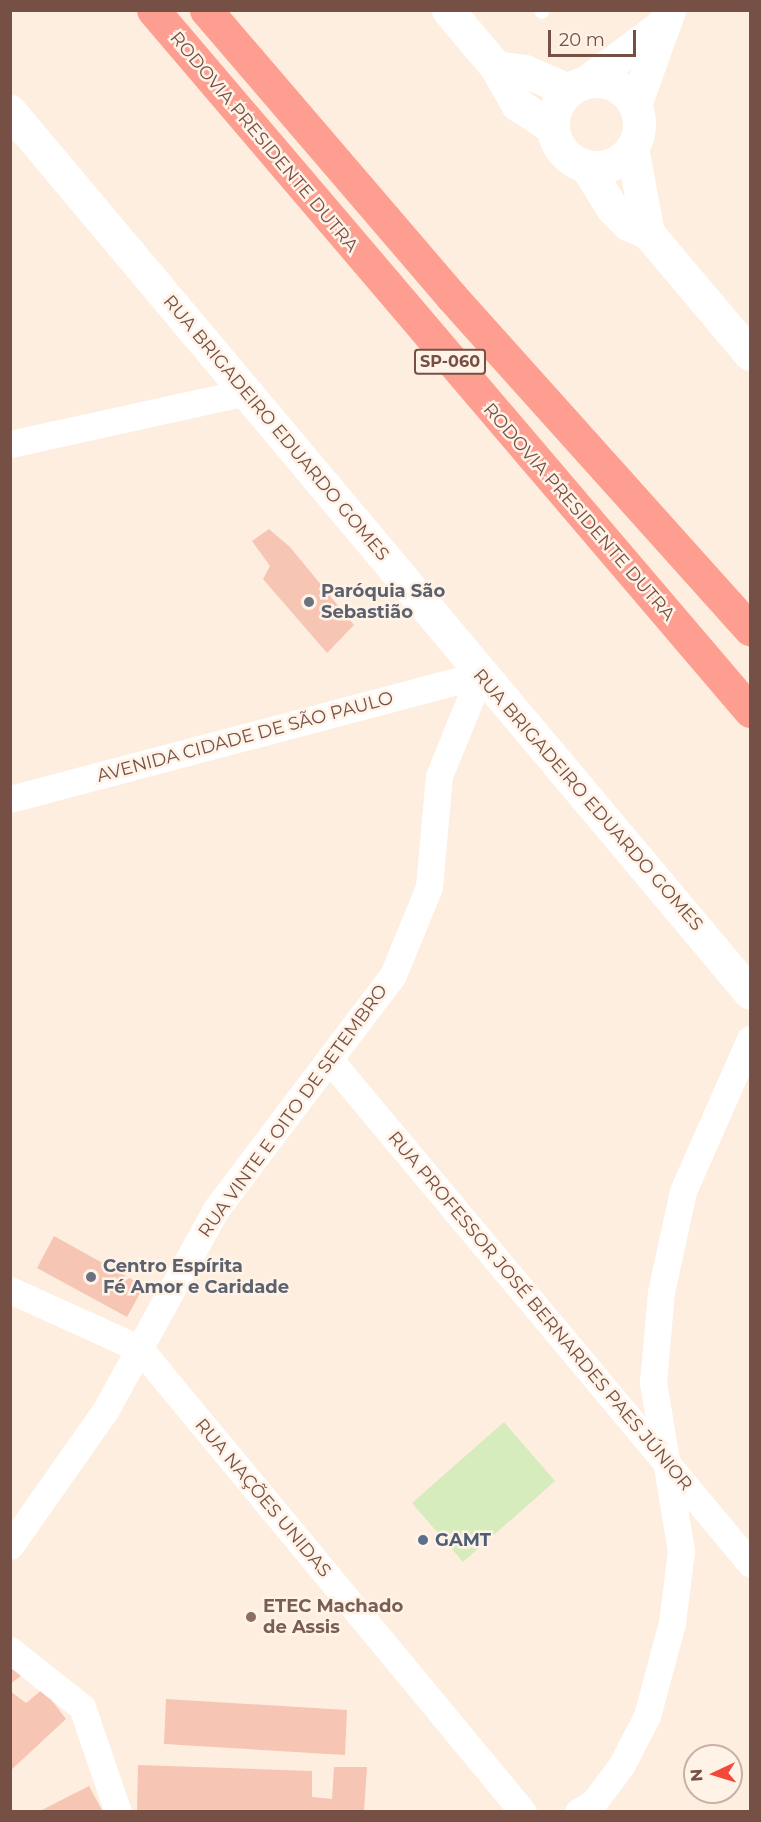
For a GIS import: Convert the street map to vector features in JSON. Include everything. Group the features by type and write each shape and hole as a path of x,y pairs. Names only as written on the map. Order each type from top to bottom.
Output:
{"highway":[{"name":"RODOVIA PRESIDENTE DUTRA","path":"153,10 750,711"},
{"name":"SP-060","path":"206,10 451,296 750,628"}],"street":[{"path":"448,10 496,67 517,104 553,128"},
{"path":"667,17 578,85 554,114 553,128 564,152 586,166 612,207 628,224 648,233 750,354"},
{"path":"648,233 632,148 639,127 635,105 667,17"},
{"path":"496,67 525,71 578,85 616,84 635,105"},
{"name":"RUA BRIGADEIRO EDUARDO GOMES","path":"10,111 248,392 480,675 750,993"},
{"path":"586,166 612,164 632,148"},
{"path":"10,444 248,392"},
{"name":"AVENIDA CIDADE DE SÃO PAULO","path":"10,799 480,675"},
{"name":"RUA VINTE E OITO DE SETEMBRO","path":"10,1546 105,1411 140,1349 171,1284 216,1209 393,975 429,887 439,776 480,675"},
{"path":"578,1812 594,1802 621,1766 647,1716 672,1623 681,1551 670,1466 653,1382 661,1292 683,1191 750,1039"},
{"name":"RUA PROFESSOR JOSÉ BERNARDES PAES JÚNIOR","path":"329,1059 750,1563"},
{"name":"RUA NAÇÕES UNIDAS","path":"10,1290 140,1349 523,1812"},
{"path":"10,1650 82,1707 118,1812"}],"green space":[{"path":"504,1422 555,1481 463,1562 412,1503"}],"building":[{"name":"Paróquia São Sebastião","path":"269,529 290,547 354,625 327,653 263,579 270,566 252,541"},
{"name":"Centro Espírita Fé Amor e Caridade","path":"54,1236 144,1286 127,1317 37,1268"},
{"path":"10,1662 22,1675 10,1684"},
{"path":"43,1689 66,1719 10,1771 10,1691 26,1703"},
{"path":"166,1699 347,1710 345,1755 164,1744"},
{"path":"138,1765 312,1771 312,1797 332,1799 334,1767 367,1767 364,1812 137,1812"},
{"path":"89,1786 103,1812 38,1812"}],"place":[{"name":"Paróquia São Sebastião","path":"309,602"},
{"name":"Centro Espírita Fé Amor e Caridade","path":"91,1277"},
{"name":"GAMT","path":"423,1540"},
{"name":"ETEC Machado de Assis","path":"251,1617"}]}
